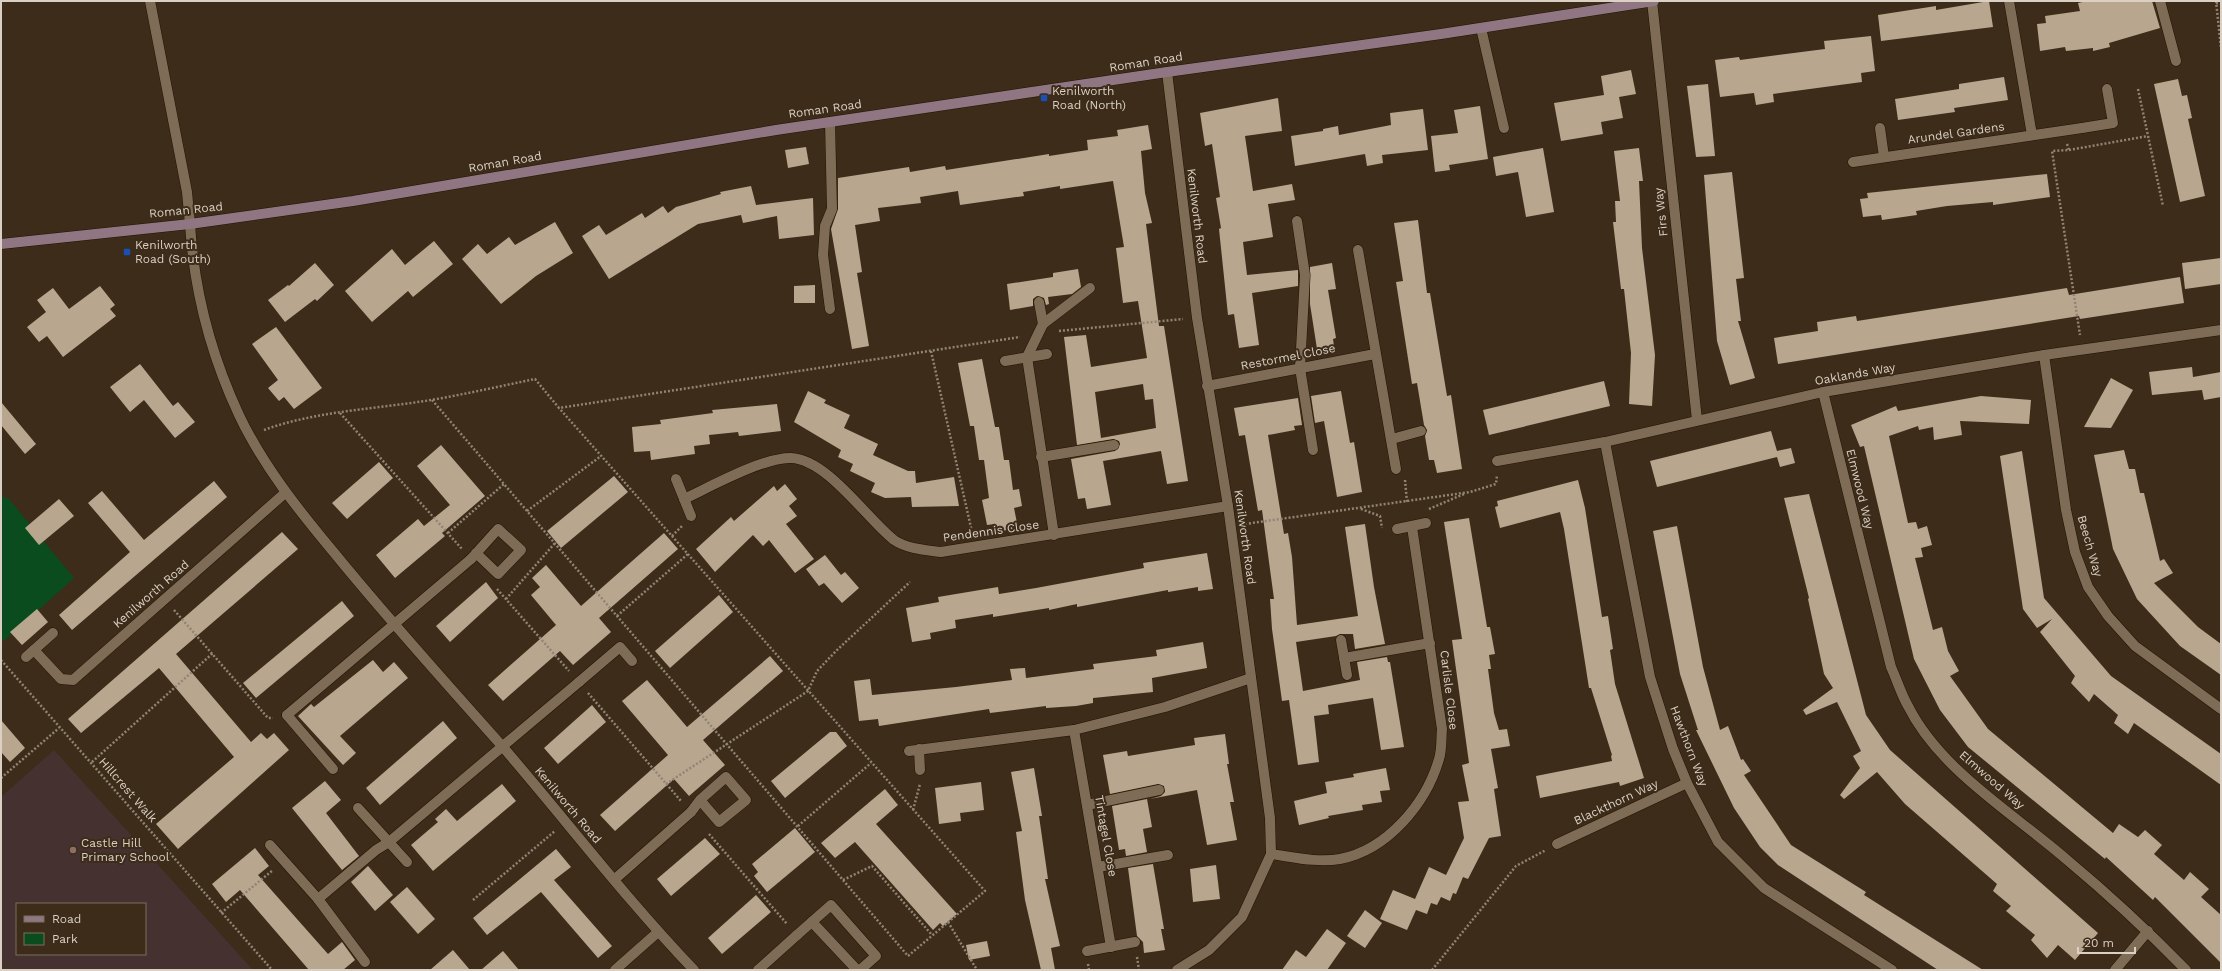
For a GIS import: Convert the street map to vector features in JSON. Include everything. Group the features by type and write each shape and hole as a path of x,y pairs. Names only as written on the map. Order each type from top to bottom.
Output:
{"street":[{"name":"Kenilworth Road","path":"150,1 187,192 192,250 204,315 221,374 240,418 285,493 394,626 502,747 658,932 694,970"},
{"name":"Roman Road","path":"1,244 190,224 353,201 830,122 1167,72 1481,28 1653,1"},
{"name":"Firs Way","path":"1653,1 1697,420"},
{"path":"2009,1 2032,135"},
{"path":"2160,1 2176,61"},
{"path":"1481,28 1504,128"},
{"name":"Kenilworth Road","path":"1167,72 1197,318 1228,506 1270,818 1270,854 1242,917 1209,950 1177,970"},
{"name":"Arundel Gardens","path":"1854,162 2113,123 2107,89"},
{"path":"830,122 832,209 825,226 823,256 830,309"},
{"path":"1880,128 1884,157"},
{"path":"1297,221 1305,275 1300,368 1313,450"},
{"path":"1358,250 1396,469"},
{"path":"1027,357 1043,324 1090,288"},
{"path":"1039,302 1043,324"},
{"name":"Oaklands Way","path":"1497,461 1604,442 1822,392 2082,349 2221,330"},
{"path":"1005,360 1047,354"},
{"name":"Restormel Close","path":"1207,386 1375,354"},
{"name":"Beech Way","path":"2044,355 2066,510 2075,552 2088,588 2108,616 2135,646 2221,709"},
{"name":"Pendennis Close","path":"1027,357 1054,535"},
{"name":"Elmwood Way","path":"1822,392 1891,667 1908,707 1931,741 1961,774 2066,858 2148,931 2186,970"},
{"path":"1392,440 1421,431"},
{"name":"Hawthorn Way","path":"1604,442 1650,677 1673,749 1687,783 1718,842 1764,888 1892,970"},
{"path":"1041,457 1114,445"},
{"name":"Pendennis Close","path":"684,498 771,461 792,458 812,464 837,483 895,541 918,550 948,551 1228,506"},
{"path":"676,479 691,516"},
{"name":"Kenilworth Road","path":"34,650 61,680 73,680 285,493"},
{"path":"1397,529 1412,528 1426,524"},
{"name":"Carlisle Close","path":"1270,854 1315,860 1340,859 1370,849 1393,831 1411,813 1426,792 1440,759 1442,729 1412,528"},
{"path":"333,769 287,715 394,626 474,556 498,529 521,550 498,574 474,556"},
{"path":"26,657 53,633"},
{"path":"1340,640 1347,675"},
{"path":"1344,658 1430,644"},
{"path":"318,899 376,850 389,842 620,647 632,661"},
{"path":"920,770 914,750 1074,730 1165,707 1251,678"},
{"name":"Tintagel Close","path":"1074,730 1111,947"},
{"path":"615,880 691,812 700,800 726,777 746,800 719,822 700,800"},
{"name":"Blackthorn Way","path":"1556,844 1687,783"},
{"path":"1087,805 1159,790"},
{"path":"358,808 406,862"},
{"path":"270,845 318,899 365,962"},
{"path":"1098,867 1168,855"},
{"path":"758,970 831,905 876,956 860,970"},
{"path":"812,922 857,970"},
{"path":"2115,970 2148,931"},
{"path":"615,970 658,932"},
{"path":"1087,952 1135,942"}],"path":[{"path":"2221,4 2216,2 2221,48"},
{"path":"2138,89 2163,206"},
{"path":"2064,130 2069,150"},
{"path":"2082,349 2052,151 2069,150 2148,136"},
{"path":"559,408 1039,334 1197,318"},
{"path":"931,351 973,534"},
{"path":"261,431 278,425 340,412 432,400 535,379 984,892 908,956 432,400"},
{"path":"340,412 464,551"},
{"path":"527,511 601,456"},
{"path":"448,533 504,484"},
{"path":"1426,524 1431,519 1429,508 1470,492 1496,484"},
{"path":"1245,524 1360,509 1470,492"},
{"path":"1360,509 1380,516 1383,532 1397,529"},
{"path":"506,599 555,543"},
{"path":"617,616 688,554"},
{"path":"666,784 808,691 817,671 837,650 910,582"},
{"path":"496,587 797,936"},
{"path":"165,599 268,718 287,715"},
{"path":"92,762 213,653"},
{"name":"Hillcrest Walk","path":"1,660 59,728 92,762 192,877 221,913 272,970"},
{"path":"1,778 59,728"},
{"path":"798,826 871,763"},
{"path":"913,810 921,782 920,770"},
{"path":"473,900 566,822"},
{"path":"1432,970 1516,866 1556,844"},
{"path":"221,913 284,861"},
{"path":"843,880 872,866 932,935"},
{"path":"948,922 977,970"}],"shaded area":[{"name":"Castle Hill Primary School","path":"54,750 253,970 1,970 1,797"}],"green space":[{"path":"1,497 8,498 74,578 4,641 1,638"}],"building":[{"path":"1989,1 1993,27 1881,41 1878,15 1936,6 1936,10"},
{"path":"2087,1 2152,1 2160,28 2109,43 2110,47 2093,51 2093,48 2066,51 2065,47 2040,51 2037,24 2046,23 2045,16 2080,11 2078,3"},
{"path":"1871,36 1875,71 1861,73 1862,82 1773,94 1774,102 1756,105 1754,93 1720,97 1715,60 1739,57 1740,60 1825,49 1824,41"},
{"path":"1631,70 1636,94 1619,97 1623,118 1601,122 1603,134 1561,141 1554,103 1604,95 1601,76"},
{"path":"2004,77 2008,100 1954,108 1955,112 1898,120 1895,99 1959,89 1959,84"},
{"path":"2178,79 2182,96 2187,95 2192,118 2188,119 2205,196 2180,202 2154,84"},
{"path":"1708,84 1715,156 1696,157 1687,86"},
{"path":"1278,98 1282,131 1245,136 1253,191 1292,184 1295,200 1268,204 1273,237 1243,242 1247,275 1298,270 1298,286 1252,293 1259,345 1239,348 1234,314 1228,315 1219,229 1221,228 1216,198 1220,197 1212,144 1205,146 1200,113"},
{"path":"1480,106 1488,159 1449,165 1450,170 1435,172 1431,136 1458,133 1454,110"},
{"path":"1423,109 1428,150 1382,155 1383,163 1367,166 1365,154 1295,166 1291,136 1323,131 1323,129 1338,126 1339,135 1391,125 1390,113"},
{"path":"1148,125 1152,149 1141,151 1145,193 1152,223 1146,224 1159,326 1164,326 1188,481 1167,484 1161,451 1103,461 1111,505 1087,509 1085,498 1078,499 1071,459 1115,451 1120,444 1119,441 1113,439 1077,445 1064,337 1086,335 1091,367 1147,358 1138,301 1123,303 1116,248 1124,247 1113,181 1060,189 1060,186 1023,192 1024,196 960,205 958,191 920,197 921,203 878,208 880,221 855,225 862,272 857,273 869,346 852,349 831,229 838,209 838,178 909,167 910,172 945,166 946,170 1049,154 1049,156 1088,150 1087,140 1118,136 1117,130","holes":["1143,384 1145,400 1153,399 1156,428 1101,438 1095,392"]},
{"path":"806,147 809,164 788,168 785,150"},
{"path":"1543,148 1554,212 1526,217 1518,172 1496,176 1493,157"},
{"path":"1639,148 1643,181 1639,181 1642,248 1655,355 1652,406 1629,404 1631,353 1624,289 1621,289 1613,222 1616,222 1615,201 1620,201 1614,151"},
{"path":"1732,172 1744,278 1736,279 1741,321 1738,321 1755,378 1730,385 1717,341 1704,175"},
{"path":"2047,174 2050,197 1993,205 1993,202 1947,206 1916,211 1917,215 1882,220 1881,215 1863,217 1860,199 1868,198 1867,193"},
{"path":"751,186 756,205 813,198 814,235 779,239 777,216 743,223 741,215 698,224 609,279 582,236 599,225 606,235 642,213 645,218 663,206 668,213 676,207 721,194 720,192"},
{"path":"1418,220 1427,293 1430,293 1447,396 1451,395 1462,469 1437,473 1434,460 1429,460 1425,436 1427,430 1424,425 1417,383 1412,384 1396,282 1403,281 1394,223"},
{"path":"555,222 573,253 536,276 501,304 462,259 478,244 487,254 509,237 515,245"},
{"path":"434,241 453,264 413,297 408,291 372,322 345,291 392,249 405,265"},
{"path":"2221,258 2221,284 2185,289 2182,263"},
{"path":"315,263 334,285 317,301 315,299 285,322 268,300 288,285 289,286"},
{"path":"1332,263 1336,289 1328,290 1336,338 1333,339 1334,346 1317,349 1310,304 1310,267"},
{"path":"1078,269 1081,287 1072,294 1048,297 1049,304 1046,305 1044,298 1037,296 1033,299 1033,306 1010,310 1007,284 1053,277 1053,273"},
{"path":"2180,277 2184,303 2080,319 2079,316 1778,364 1774,338 1818,331 1817,322 1856,316 1857,321 2067,288 2069,295"},
{"path":"815,285 815,303 794,303 794,286"},
{"path":"100,286 115,305 110,309 116,316 63,357 47,336 39,342 27,327 46,312 37,300 53,288 69,309"},
{"path":"276,327 322,388 294,409 284,397 279,401 268,388 278,380 252,344"},
{"path":"982,359 995,427 999,427 1004,460 1009,460 1013,490 1019,489 1022,506 1014,508 1018,528 996,532 995,524 987,525 982,500 989,498 984,460 979,460 974,426 970,426 958,363"},
{"path":"140,364 173,406 178,402 195,422 175,438 144,400 130,412 110,387"},
{"path":"2192,367 2193,377 2221,372 2221,397 2204,400 2202,390 2152,395 2149,372"},
{"path":"2111,378 2133,390 2111,428 2084,427"},
{"path":"1604,381 1610,406 1489,435 1483,410"},
{"path":"808,391 826,400 824,403 850,415 844,428 878,444 873,455 908,471 915,471 916,483 954,477 959,506 912,507 911,497 885,498 871,492 875,483 850,471 853,464 838,457 841,450 794,422"},
{"path":"1341,391 1350,443 1354,442 1362,492 1337,497 1324,421 1315,423 1311,396"},
{"path":"1981,396 2031,400 2029,424 1960,421 1962,435 1934,440 1933,427 1919,430 1918,426 1889,436 1908,523 1916,522 1918,529 1927,526 1932,545 1921,548 1923,557 1915,558 1933,630 1942,627 1948,651 1959,671 1950,676 1988,729 2113,833 2119,824 2138,837 2145,830 2162,845 2154,854 2184,880 2190,872 2209,889 2201,897 2221,915 2221,963 2155,897 2153,900 2106,857 2105,859 1968,747 1940,710 1914,659 1864,446 1860,447 1851,425 1896,406 1898,411"},
{"path":"1298,398 1302,425 1294,426 1295,430 1268,435 1284,534 1288,533 1292,557 1297,625 1358,616 1345,527 1365,524 1374,587 1385,644 1355,649 1353,634 1340,634 1336,636 1296,642 1303,691 1360,680 1357,662 1387,657 1388,662 1390,662 1404,747 1381,750 1373,698 1328,705 1329,714 1314,716 1319,762 1298,765 1289,700 1282,701 1272,629 1270,599 1274,599 1262,510 1258,511 1245,435 1239,436 1234,408"},
{"path":"1,402 36,444 25,454 1,425"},
{"path":"777,404 781,431 739,436 738,432 709,435 710,444 694,446 695,454 651,460 650,451 634,452 632,427 661,424 660,420 713,413 712,410"},
{"path":"1771,431 1777,451 1791,448 1795,463 1780,467 1777,457 1657,487 1650,461"},
{"path":"441,445 485,496 442,533 445,536 395,578 376,555 418,519 424,526 450,505 417,466"},
{"path":"2124,450 2129,469 2135,469 2140,493 2144,493 2160,561 2164,559 2173,573 2154,583 2198,627 2221,644 2221,675 2180,646 2137,599 2113,549 2094,455"},
{"path":"2022,451 2044,598 2111,676 2221,754 2221,785 2134,723 2128,734 2114,723 2118,715 2094,694 2089,702 2071,683 2075,676 2040,632 2052,619 2037,628 2023,609 2000,456"},
{"path":"379,462 393,478 347,519 332,503"},
{"path":"614,476 628,492 561,548 547,531"},
{"path":"1578,480 1585,508 1602,617 1608,616 1613,649 1610,650 1615,684 1644,778 1620,786 1619,782 1540,798 1536,776 1612,761 1612,755 1591,688 1589,688 1560,512 1500,528 1495,507 1498,506 1497,501"},
{"path":"214,481 227,497 72,630 59,615 130,552 88,503 102,491 144,540"},
{"path":"785,484 797,499 789,506 797,516 786,524 814,559 795,573 769,540 763,546 753,535 715,572 696,549 731,517 734,521 774,486 777,491"},
{"path":"1809,494 1866,715 1890,750 2098,933 2075,960 2058,945 2047,958 2031,940 2035,935 2006,911 2011,906 1993,891 1997,884 1905,804 1877,772 1844,799 1840,795 1860,768 1853,756 1861,751 1837,702 1806,715 1803,710 1833,688 1824,674 1809,598 1784,498"},
{"path":"59,499 74,516 39,545 25,528"},
{"path":"1469,518 1487,627 1490,627 1495,654 1489,655 1491,669 1488,669 1494,713 1499,730 1507,729 1510,746 1491,749 1498,788 1494,789 1501,836 1489,838 1468,879 1463,877 1456,894 1453,893 1450,901 1441,897 1437,905 1431,903 1427,914 1416,910 1407,930 1380,919 1393,890 1415,899 1429,867 1446,875 1464,838 1458,802 1469,801 1462,765 1469,763 1452,640 1462,639 1444,522"},
{"path":"1677,526 1703,667 1720,730 1728,726 1741,760 1743,759 1751,771 1744,775 1791,845 1866,892 1864,895 1983,970 1938,970 1778,865 1760,847 1734,808 1696,730 1698,730 1680,674 1653,531"},
{"path":"282,532 298,549 176,654 251,742 261,733 267,739 274,733 289,750 178,849 156,824 234,757 159,668 81,733 68,719"},
{"path":"664,533 678,549 599,618 611,632 573,665 560,651 503,701 488,685 556,625 531,595 540,587 532,578 546,565 581,606"},
{"path":"1207,553 1213,589 1198,591 1198,587 1168,592 1168,590 1077,607 1077,604 1049,610 1049,608 993,617 993,614 955,620 956,628 930,633 931,639 912,642 906,608 939,602 938,597 998,587 999,594 1036,588 1144,568 1143,563"},
{"path":"825,555 841,575 845,572 859,588 842,603 824,583 819,586 806,569"},
{"path":"486,582 498,598 450,642 436,626"},
{"path":"719,595 733,612 670,668 655,651"},
{"path":"342,601 354,616 256,698 243,683"},
{"path":"37,609 48,622 22,645 10,632"},
{"path":"1203,642 1207,668 1152,678 1153,692 1093,698 1093,703 1076,706 1046,708 1046,706 990,713 989,709 879,726 878,719 859,721 854,681 870,679 872,695 956,687 1012,680 1010,669 1025,668 1026,678 1094,669 1093,664 1157,656 1156,650"},
{"path":"770,656 783,671 703,740 725,765 689,796 674,779 615,831 600,815 668,755 622,701 647,680 687,727"},
{"path":"373,660 383,672 394,662 408,678 340,736 356,753 343,765 298,716 311,704 314,707"},
{"path":"592,705 606,722 558,764 544,748"},
{"path":"1,720 25,748 10,762 1,752"},
{"path":"443,721 457,738 380,805 366,788"},
{"path":"830,732 836,732 847,746 785,798 771,781"},
{"path":"1225,734 1229,764 1227,764 1234,802 1230,802 1237,840 1207,845 1197,790 1150,799 1161,796 1165,792 1164,786 1158,784 1110,794 1103,755 1127,751 1128,756 1195,745 1194,738"},
{"path":"1034,768 1042,816 1039,816 1048,879 1045,879 1060,946 1051,948 1055,970 1041,970 1025,900 1016,832 1022,831 1011,772"},
{"path":"1386,768 1390,790 1380,791 1382,802 1362,805 1363,810 1328,816 1329,818 1299,825 1294,801 1327,793 1325,782 1354,777 1353,774"},
{"path":"325,781 341,800 326,813 359,856 342,870 292,808"},
{"path":"981,782 984,810 960,813 961,821 939,824 935,788"},
{"path":"502,784 516,801 433,871 411,845 438,822 435,819 446,809 457,821"},
{"path":"885,789 898,805 876,824 957,914 943,926 940,923 933,930 855,842 835,858 821,843"},
{"path":"1147,799 1152,827 1143,829 1147,852 1126,856 1125,849 1119,850 1112,806"},
{"path":"795,828 815,852 767,892 754,876 758,872 752,864"},
{"path":"705,838 720,854 671,896 657,879"},
{"path":"255,848 269,866 258,875 328,954 342,942 355,960 343,970 309,970 240,890 226,902 212,884"},
{"path":"556,849 571,867 554,880 612,946 598,958 541,892 487,935 473,918"},
{"path":"1153,864 1164,929 1161,929 1165,950 1144,953 1143,942 1137,936 1128,868"},
{"path":"1216,865 1220,899 1193,902 1190,869"},
{"path":"368,866 393,895 375,911 351,882"},
{"path":"407,887 435,919 418,934 390,902"},
{"path":"756,895 771,912 722,954 708,938"},
{"path":"1365,910 1382,923 1365,948 1347,936"},
{"path":"1327,929 1346,943 1327,970 1282,970 1296,950 1306,957"},
{"path":"987,941 990,956 969,960 966,945"},
{"path":"453,950 470,970 430,970"},
{"path":"503,951 519,970 481,970"}],"place":[{"name":"Kenilworth Road (North)","path":"1044,98"},
{"name":"Kenilworth Road (South)","path":"127,252"},
{"name":"Castle Hill Primary School","path":"73,850"}]}
